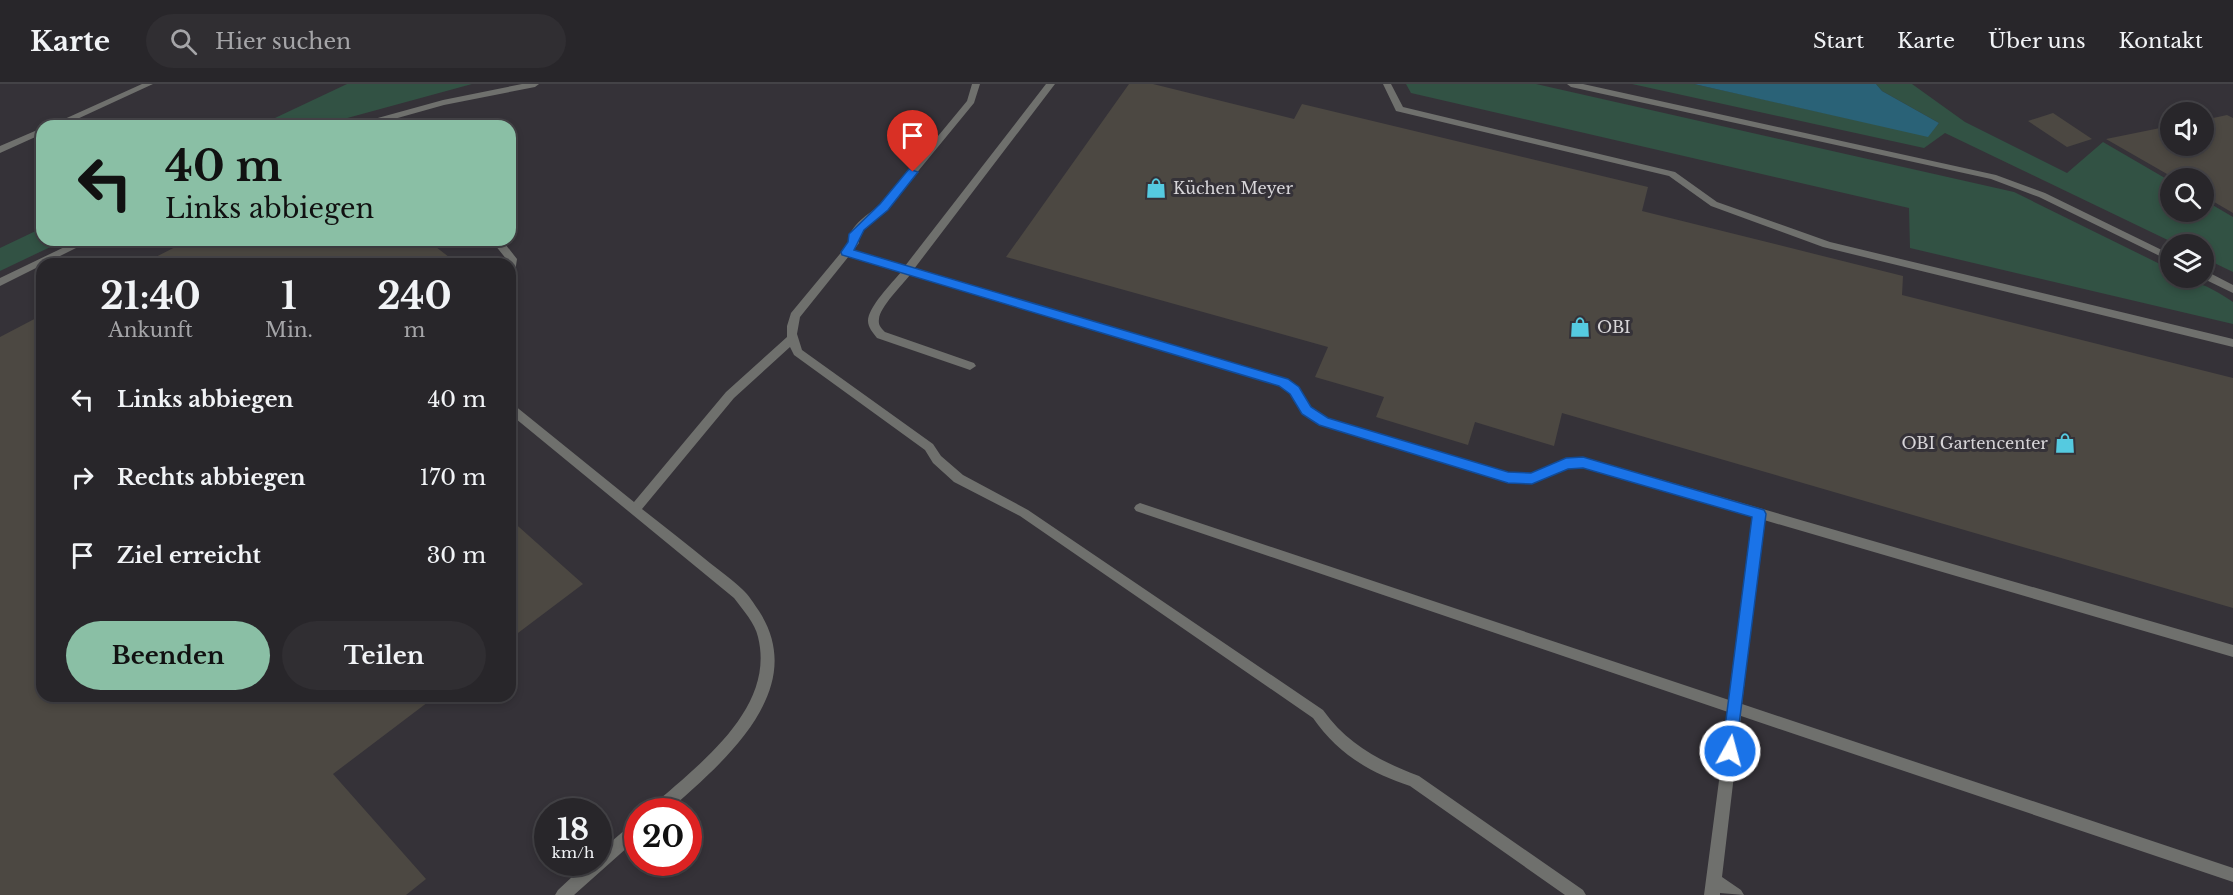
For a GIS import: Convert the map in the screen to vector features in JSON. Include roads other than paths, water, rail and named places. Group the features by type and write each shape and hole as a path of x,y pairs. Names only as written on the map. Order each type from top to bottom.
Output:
{"lane":[{"path":"68,120 149,84"},
{"path":"381,120 465,97 535,84"},
{"path":"976,84 971,101 884,207 860,227 853,236 854,243 795,316 791,326 792,339 798,352 928,447 935,460 960,478 984,494 1002,498 1318,714 1329,733 1355,751 1387,773 1414,781 1578,895"},
{"path":"970,366 891,340 873,328 872,319 1051,84"},
{"path":"1387,84 1398,109 1672,174 1714,204 1827,244 2233,343"},
{"path":"1571,84 1994,177 2042,195 2160,253"},
{"path":"0,150 36,134"},
{"path":"50,258 75,246"},
{"path":"501,246 511,258"},
{"path":"846,252 1284,382 1295,390 1306,411 1323,421 1508,477 1532,478 1566,464 1583,462 2233,651"},
{"path":"0,282 36,265"},
{"path":"2214,279 2233,289"},
{"path":"635,509 730,395 792,339"},
{"path":"516,413 739,594 756,617 766,639 767,667 761,694 743,729 718,756 672,798"},
{"path":"1140,508 2233,875"},
{"path":"1736,895 1713,888 1759,514"},
{"path":"563,895 624,841"}],"water":[{"path":"1694,84 1876,84 1882,91 1939,123 1928,137"}],"place":[{"name":"Küchen Meyer","path":"1156,188"},
{"name":"OBI","path":"1580,327"},
{"name":"OBI Gartencenter","path":"2065,443"}]}
